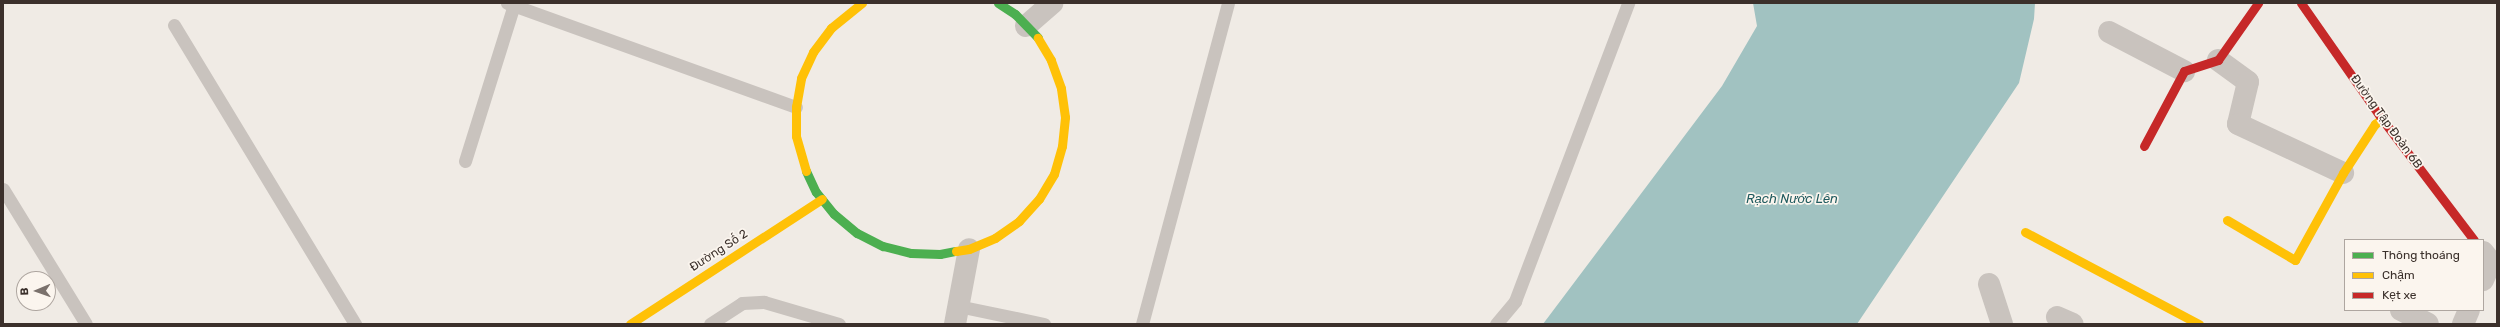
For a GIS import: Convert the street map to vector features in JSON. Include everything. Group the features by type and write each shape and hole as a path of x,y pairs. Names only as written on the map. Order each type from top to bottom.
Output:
{"street":[{"path":"862,3 831,28 813,52 802,78 796,107 796,136 803,165 822,199 834,214 857,233 883,246 911,254 940,254 969,249 996,238 1019,221 1039,199 1054,174 1062,146 1065,117 1061,88 1051,60 1036,35 1015,14 998,3"},
{"path":"1026,26 1052,3"},
{"path":"2144,146 2184,71 2218,60 2258,3"},
{"name":"Đường Tập Đoàn 6B","path":"2301,3 2382,119 2473,239"},
{"path":"2109,32 2184,71"},
{"path":"2218,60 2248,82 2238,124 2343,173"},
{"path":"2227,220 2295,260 2343,173 2375,124 2382,119"},
{"name":"Đường Số 2","path":"630,324 822,199"},
{"path":"2025,232 2199,324"},
{"path":"956,315 969,249"},
{"path":"1989,284 2002,324"},
{"path":"2403,311 2428,324"},
{"path":"2463,324 2469,311"}],"lane":[{"path":"1142,324 1228,3"},
{"path":"1496,324 1515,301 1628,3"},
{"path":"465,161 510,4 796,107"},
{"path":"174,25 355,324"},
{"path":"3,189 86,324"},
{"path":"710,324 742,302 764,302 839,324"},
{"path":"956,315 1044,324"}],"water":[{"name":"Rạch Nước Lên","path":"1753,3 2035,3 2034,19 2019,83 1857,324 1543,324 1722,86 1757,26"}],"traffic: fast":[{"path":"998,3 1015,14 1038,38"},
{"path":"806,171 816,192 834,214 857,233 883,246 911,253 940,254 956,251"}],"traffic: slow":[{"path":"806,171 796,136 796,107 801,78 813,52 831,28 862,3"},
{"path":"956,251 969,249 995,238 1019,221 1039,199 1054,174 1062,146 1065,117 1061,88 1051,60 1038,38"},
{"path":"2227,220 2295,260 2343,173 2375,124 2382,119"},
{"path":"630,324 822,199"},
{"path":"2025,232 2199,324"}],"traffic: jam":[{"path":"2144,146 2184,71 2218,60 2258,3"},
{"path":"2301,3 2382,119 2473,239"}]}
